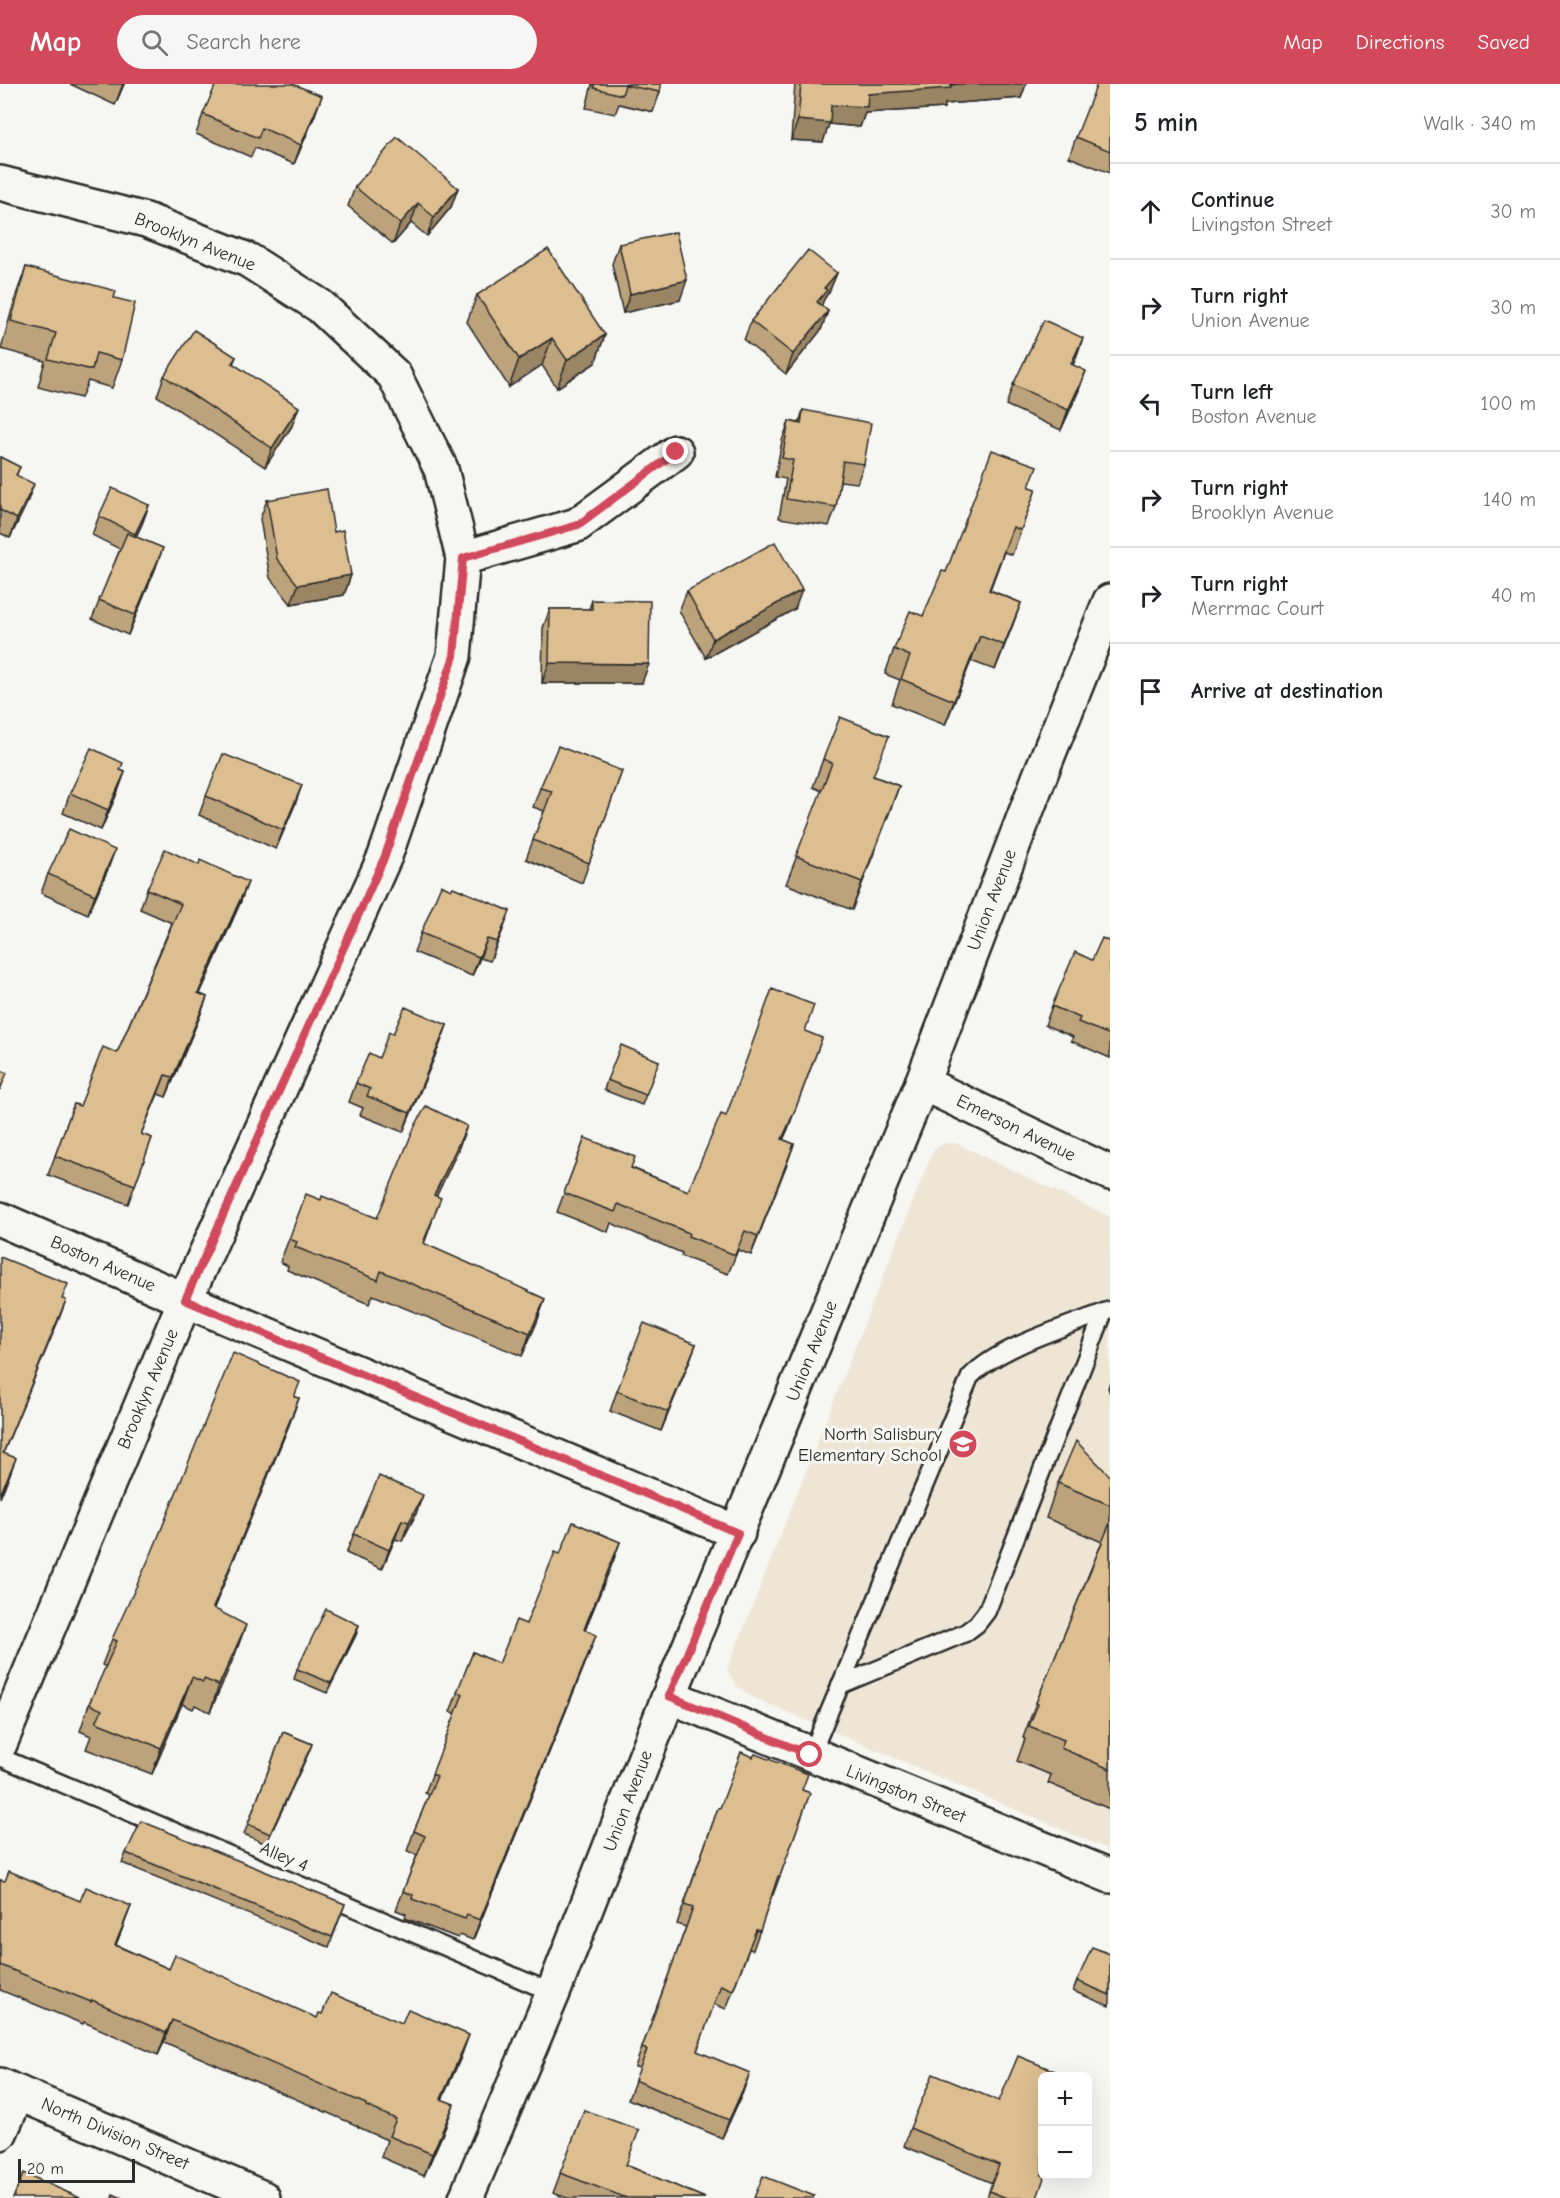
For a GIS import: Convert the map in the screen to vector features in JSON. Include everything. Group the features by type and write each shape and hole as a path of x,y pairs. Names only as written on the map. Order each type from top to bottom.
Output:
{"street":[{"name":"Brooklyn Avenue","path":"0,183 146,220 248,260 320,306 394,375 441,469 463,558 454,656 385,856 185,1300 0,1744"},
{"path":"463,558 578,525 676,452"},
{"name":"Union Avenue","path":"466,2198 553,1993 669,1696 922,1083 1039,778 1110,601"},
{"name":"Emerson Avenue","path":"922,1083 1110,1173"},
{"name":"Boston Avenue","path":"0,1220 738,1533"},
{"name":"Livingston Street","path":"669,1696 1110,1876"},
{"path":"0,2133 9,2089"},
{"name":"North Division Street","path":"9,2089 263,2198"}],"lane":[{"path":"840,1686 965,1633 977,1624 987,1611 1107,1311"},
{"path":"810,1755 970,1377 994,1357 1107,1311"},
{"name":"Alley 4","path":"0,1757 553,1993"}],"shaded area":[{"name":"North Salisbury Elementary School","path":"944,1143 956,1143 1110,1217 1110,1850 752,1697 736,1685 727,1670 933,1151"}],"building":[{"path":"216,84 293,84 322,96 301,145 262,128 258,138 203,114"},
{"path":"594,84 661,84 660,92 625,85 622,95 594,88"},
{"path":"801,84 958,84 951,85 951,88 868,94 867,107 831,105 830,123 798,120"},
{"path":"1097,84 1110,84 1110,151 1076,137"},
{"path":"397,137 458,188 434,217 418,203 400,224 355,187"},
{"path":"676,232 687,280 630,294 619,244"},
{"path":"548,249 605,335 567,360 552,338 519,359 477,295"},
{"path":"808,250 837,273 824,288 827,290 817,302 828,311 793,354 751,321"},
{"path":"26,267 116,291 114,298 135,303 122,360 96,353 92,370 48,359 56,333 11,321"},
{"path":"1044,320 1083,338 1071,364 1086,371 1068,410 1013,385"},
{"path":"194,330 236,357 232,363 299,407 272,448 164,376"},
{"path":"803,410 871,423 864,464 843,461 836,507 786,499 793,460 782,458 789,421 801,424"},
{"path":"992,450 1037,466 1029,487 1036,489 1021,530 1013,527 989,590 1021,603 1004,645 980,636 954,701 901,679 910,656 894,649 910,611 923,616 942,571 946,572"},
{"path":"0,457 20,467 16,475 34,484 17,519 0,510"},
{"path":"112,488 149,505 135,534 99,516"},
{"path":"327,489 334,532 343,530 351,575 298,585 277,559 267,500"},
{"path":"127,533 163,548 135,615 99,600"},
{"path":"775,542 802,590 713,639 687,591"},
{"path":"592,600 650,601 649,664 549,663 550,609 592,609"},
{"path":"840,717 889,736 873,776 899,786 862,882 796,856 832,763 823,759"},
{"path":"558,746 622,771 589,863 533,840 552,791 540,788"},
{"path":"91,748 123,763 120,770 125,772 108,810 70,793"},
{"path":"223,754 302,785 283,830 206,796"},
{"path":"69,829 115,850 95,895 48,874"},
{"path":"165,849 199,865 200,860 248,882 198,993 207,997 173,1077 165,1075 141,1134 152,1138 135,1185 55,1156 74,1104 80,1106 103,1047 117,1053 181,904 147,889"},
{"path":"441,885 451,890 453,887 510,911 497,942 487,939 479,957 421,933"},
{"path":"1102,938 1110,942 1110,1035 1078,1022 1080,1018 1052,1006 1075,952 1092,960"},
{"path":"772,989 814,1005 805,1031 822,1038 782,1139 794,1144 758,1236 745,1231 735,1255 618,1204 615,1212 564,1193 585,1138 635,1157 631,1168 688,1191 721,1114 726,1116"},
{"path":"405,1007 447,1025 410,1113 367,1096 370,1089 356,1083 369,1053 379,1058 389,1032 393,1034"},
{"path":"621,1045 659,1061 646,1095 607,1080"},
{"path":"0,1070 7,1073 0,1090"},
{"path":"426,1106 467,1126 434,1195 441,1198 423,1243 545,1299 530,1333 381,1271 378,1280 295,1247 297,1242 289,1239 306,1194 321,1200 322,1196 377,1218 414,1128"},
{"path":"0,1257 68,1284 62,1299 66,1300 3,1453 16,1458 0,1495"},
{"path":"644,1323 696,1344 668,1412 617,1391"},
{"path":"233,1353 300,1382 294,1397 299,1398 213,1608 246,1625 219,1685 192,1677 161,1748 96,1722 102,1710 89,1704 117,1641 112,1639 152,1552"},
{"path":"1076,1441 1110,1476 1110,1505 1058,1483"},
{"path":"379,1476 423,1495 409,1522 402,1520 389,1550 354,1534"},
{"path":"573,1522 620,1542 584,1629 596,1635 480,1920 467,1915 465,1919 412,1899 413,1895 403,1891 425,1836 414,1831 437,1776 432,1774 463,1694 457,1692 473,1652 499,1664 516,1620 526,1624 555,1552 560,1554"},
{"path":"1110,1523 1110,1769 1061,1748 1064,1740 1029,1726 1038,1704 1036,1703"},
{"path":"326,1609 359,1625 331,1683 297,1669"},
{"path":"283,1732 312,1744 270,1834 248,1824"},
{"path":"741,1752 753,1757 755,1754 808,1774 802,1790 810,1793 780,1876 778,1876 760,1931 756,1930 733,1990 721,1985 697,2051 750,2073 729,2120 635,2080 647,2050 642,2048 693,1908 684,1905 718,1808 720,1808"},
{"path":"141,1821 345,1904 332,1937 126,1853"},
{"path":"9,1871 80,1901 86,1887 131,1906 115,1945 169,1969 175,1955 317,2018 319,2013 322,2014 331,1993 402,2023 408,2009 469,2035 441,2099 454,2104 432,2154 389,2136 396,2119 366,2104 172,2020 166,2033 92,2000 91,2002 0,1965 0,1880 5,1881"},
{"path":"1092,1947 1110,1954 1110,1995 1077,1981"},
{"path":"1018,2056 1057,2072 1038,2072 1038,2180 1043,2180 1037,2198 1007,2198 989,2191 999,2165 910,2128 933,2074 999,2101"},
{"path":"584,2110 639,2130 626,2165 705,2198 627,2198 560,2173"},
{"path":"24,2173 80,2198 13,2198"},
{"path":"763,2176 814,2196 813,2198 754,2198"}],"place":[{"name":"North Salisbury Elementary School","path":"963,1444"}],"route":[{"path":"676,452 578,525 463,558 454,656 385,856 185,1300 738,1533 669,1696 810,1755"}]}
